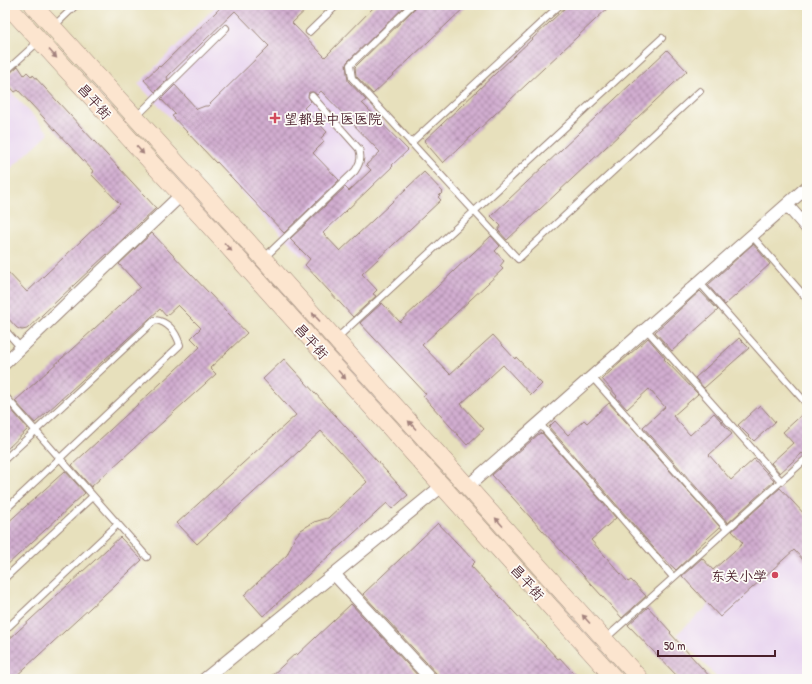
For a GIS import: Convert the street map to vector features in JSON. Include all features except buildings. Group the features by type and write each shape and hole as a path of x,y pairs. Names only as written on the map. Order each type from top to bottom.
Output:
{"street":[{"name":"昌平街","path":"7,5 181,195 615,679"},
{"name":"昌平街","path":"33,5 264,259 640,679"},
{"path":"468,486 807,187"},
{"path":"5,362 181,195"},
{"path":"787,205 807,228"},
{"path":"205,679 442,486"},
{"path":"334,574 431,679"}],"lane":[{"path":"53,27 76,5"},
{"path":"309,32 337,5"},
{"path":"412,5 350,65 352,78 518,259 700,91"},
{"path":"411,143 560,5"},
{"path":"136,118 226,28"},
{"path":"336,339 662,38"},
{"path":"5,72 40,40"},
{"path":"264,259 355,172 360,163 361,157 359,149 312,96"},
{"path":"752,236 807,299"},
{"path":"699,282 807,404"},
{"path":"5,459 154,320 167,324 177,335 180,345 5,510"},
{"path":"646,329 780,481"},
{"path":"5,330 21,348"},
{"path":"592,377 727,529"},
{"path":"5,396 148,557"},
{"path":"539,423 674,577"},
{"path":"604,639 807,458"},
{"path":"5,578 93,496"},
{"path":"5,630 118,524"}],"shaded area":[{"name":"望都县中医医院","path":"217,5 276,5 316,46 313,49 412,151 302,256 138,84"},
{"path":"5,85 49,133 5,174"},
{"name":"东关小学","path":"807,516 807,679 718,679 677,634"}],"place":[{"name":"望都县中医医院","path":"275,118"},
{"name":"东关小学","path":"775,575"}]}
